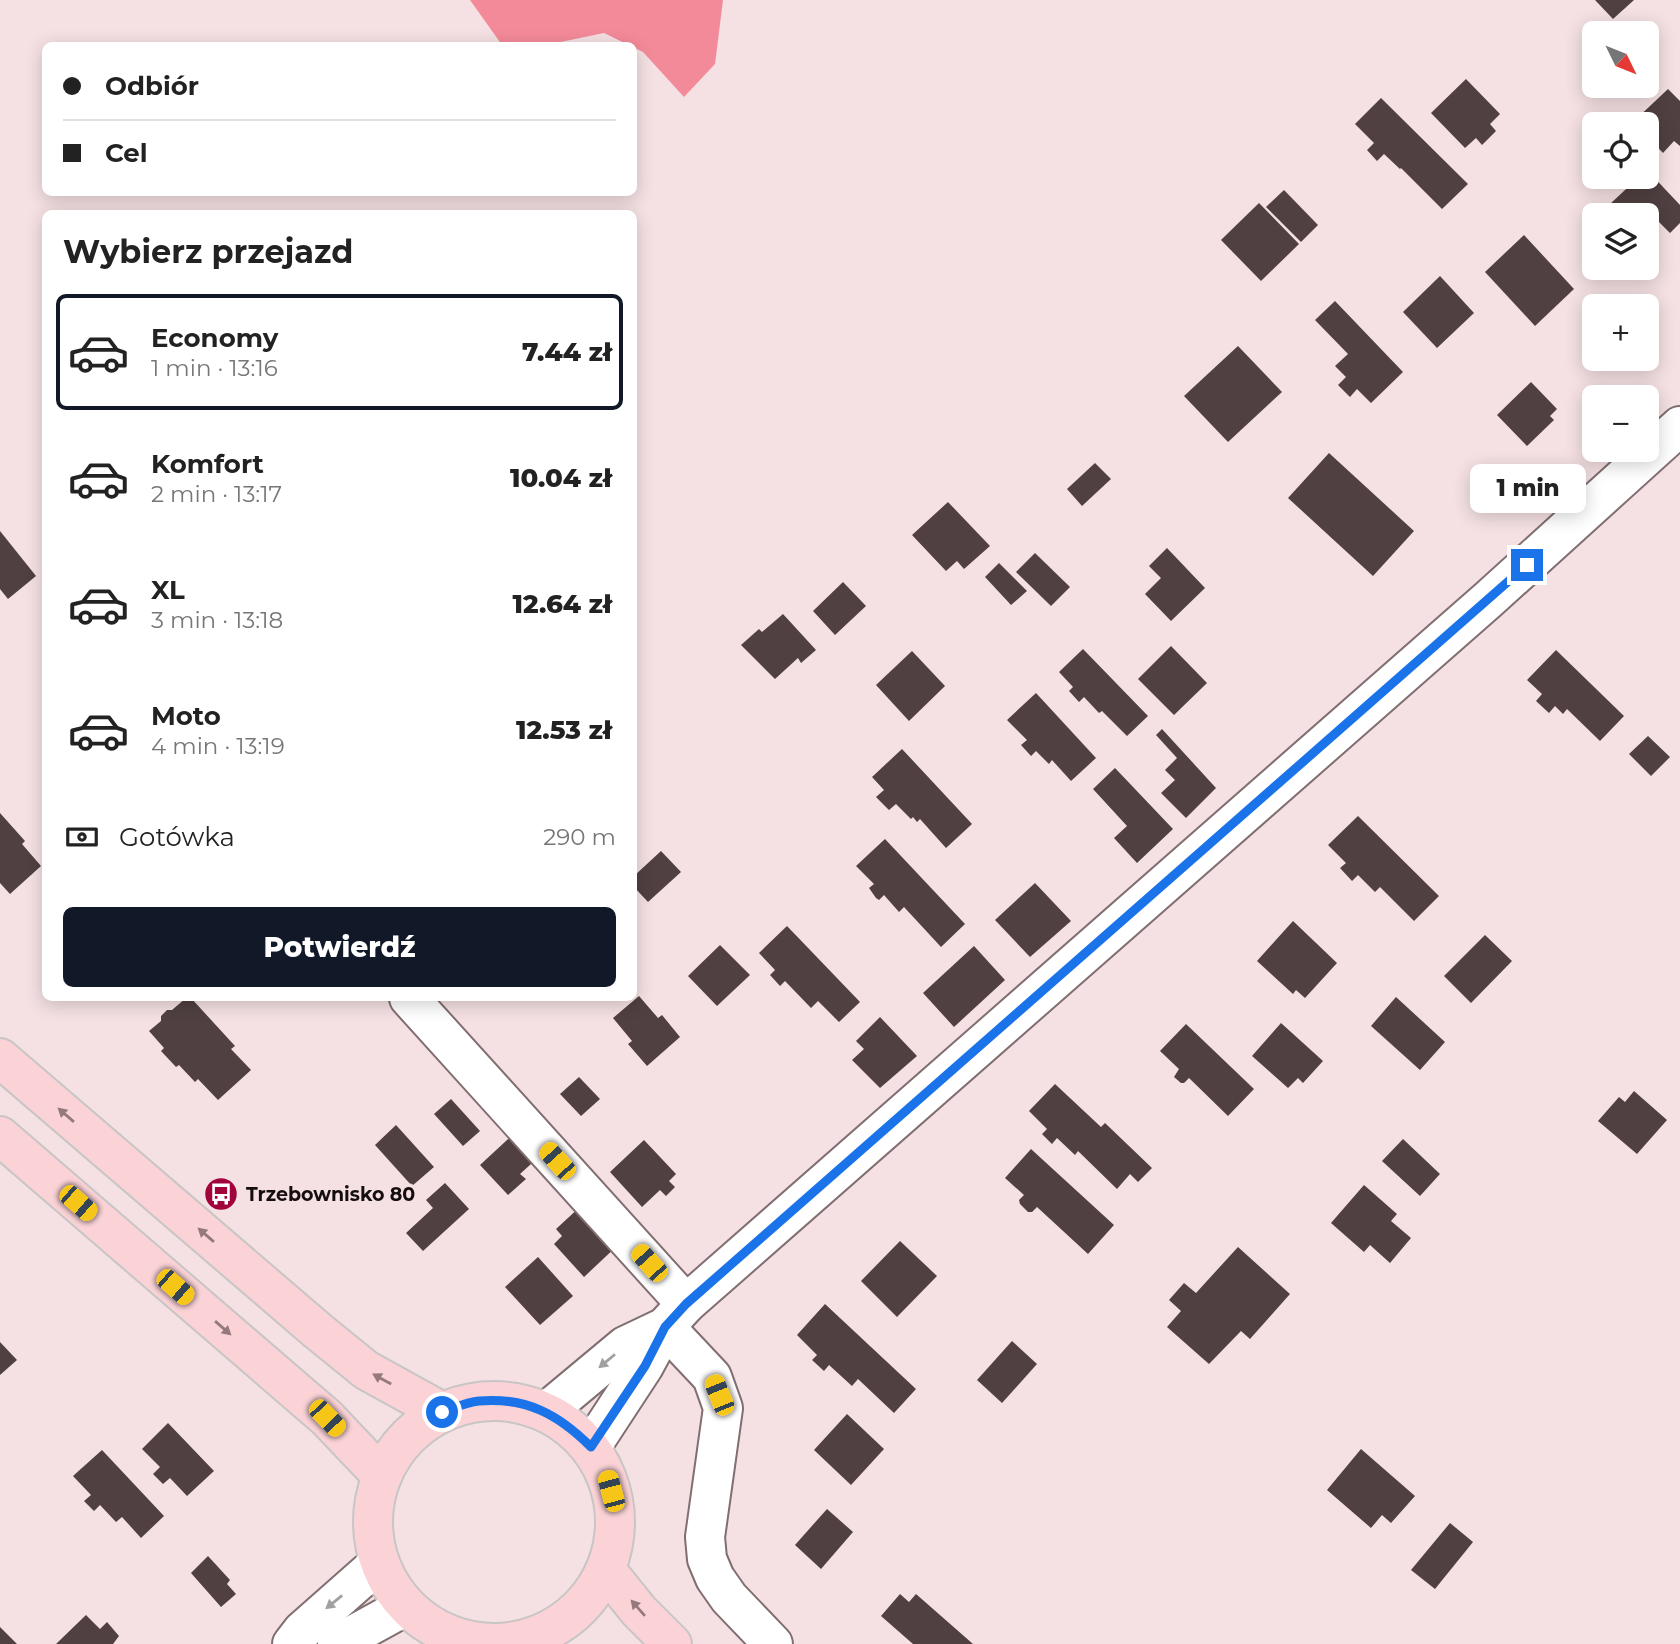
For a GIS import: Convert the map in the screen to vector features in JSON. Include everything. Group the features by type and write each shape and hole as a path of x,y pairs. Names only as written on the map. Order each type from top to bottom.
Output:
{"main road":[{"path":"0,1058 328,1340 366,1370 442,1412"},
{"path":"0,1136 327,1418 382,1476"},
{"path":"476,1401 513,1401 547,1411 571,1427 591,1447 607,1475 616,1506 615,1539 606,1570 592,1595 571,1616 556,1638 510,1643 472,1642 436,1629 406,1606 390,1586 379,1563 373,1534 373,1504 382,1476 396,1450 416,1428 442,1412 476,1401"},
{"path":"606,1570 639,1611 672,1644"}],"street":[{"path":"547,1411 625,1346 676,1316 1489,599 1680,426"},
{"path":"412,1001 676,1316 712,1377 723,1408 705,1537 707,1559 715,1578 729,1598 773,1644"},
{"path":"591,1447 676,1316"},
{"path":"292,1644 302,1631 379,1563"},
{"path":"337,1644 406,1606"}],"shaded area":[{"path":"470,0 723,0 715,64 684,97 643,52 637,49 637,42 622,42 604,33 560,42 500,42"}],"building":[{"path":"1595,0 1634,0 1613,19"},
{"path":"1466,79 1500,114 1490,124 1496,131 1482,145 1476,138 1465,148 1431,113"},
{"path":"1668,89 1680,101 1680,146 1674,141 1663,153 1659,149 1659,112 1644,112"},
{"path":"1381,98 1468,184 1442,209 1384,154 1377,161 1367,150 1374,143 1355,124"},
{"path":"1659,183 1680,205 1680,223 1670,233 1659,222 1659,203 1611,203 1626,189 1659,189"},
{"path":"1284,190 1318,225 1301,242 1266,207"},
{"path":"1259,203 1299,244 1261,281 1221,240"},
{"path":"1524,235 1574,289 1535,326 1485,272"},
{"path":"1440,276 1474,313 1437,348 1403,312"},
{"path":"1335,301 1403,372 1371,403 1357,389 1350,397 1338,385 1346,377 1335,366 1348,354 1315,320"},
{"path":"1238,346 1282,392 1228,442 1184,396"},
{"path":"1531,382 1557,409 1550,416 1554,420 1527,446 1497,415"},
{"path":"1329,453 1414,531 1373,576 1288,498"},
{"path":"1095,463 1111,479 1082,506 1067,489"},
{"path":"948,502 990,546 964,569 957,561 946,571 912,535"},
{"path":"0,531 36,576 8,599 0,589"},
{"path":"1167,548 1205,588 1171,621 1145,594 1161,578 1149,566"},
{"path":"1035,553 1070,587 1051,606 1016,572"},
{"path":"999,563 1027,591 1011,605 985,577"},
{"path":"843,582 866,606 835,635 813,611"},
{"path":"783,614 816,650 801,663 798,658 775,679 741,645 759,629 762,632"},
{"path":"1171,646 1207,683 1174,715 1138,679"},
{"path":"1083,649 1148,716 1127,736 1084,697 1079,702 1069,691 1073,687 1059,672"},
{"path":"1556,650 1624,716 1600,741 1567,709 1563,714 1555,706 1549,713 1536,701 1542,694 1527,680"},
{"path":"912,651 945,686 909,721 876,685"},
{"path":"1036,693 1096,758 1071,781 1052,760 1049,764 1036,751 1031,756 1021,745 1027,740 1007,720"},
{"path":"1162,729 1216,788 1186,818 1161,793 1175,780 1165,770 1177,758 1156,735"},
{"path":"1648,736 1670,757 1651,776 1629,754"},
{"path":"902,749 972,824 946,848 920,819 917,822 913,817 911,819 896,804 889,810 876,797 884,790 872,777"},
{"path":"1115,768 1173,829 1137,863 1114,838 1127,826 1093,789"},
{"path":"0,813 25,841 22,844 41,866 10,894 0,883"},
{"path":"1358,816 1439,896 1414,921 1380,887 1375,892 1358,875 1352,881 1340,868 1346,863 1328,845"},
{"path":"885,839 965,924 941,947 904,907 899,912 884,895 879,900 876,898 869,888 874,884 856,866"},
{"path":"661,851 681,872 648,902 637,890 637,873"},
{"path":"1035,883 1071,921 1030,957 995,920"},
{"path":"1293,921 1337,963 1305,998 1296,990 1293,994 1257,961"},
{"path":"787,926 860,1002 839,1022 818,1001 811,1008 785,981 780,986 770,975 775,970 759,953"},
{"path":"1485,935 1512,961 1471,1003 1444,976"},
{"path":"720,945 750,975 717,1006 688,976"},
{"path":"974,946 1005,980 954,1027 923,993"},
{"path":"639,996 658,1018 662,1015 680,1037 647,1066 628,1044 632,1041 613,1018 633,1001 637,1001"},
{"path":"1396,997 1445,1042 1420,1070 1371,1026"},
{"path":"182,1001 194,1001 235,1046 231,1049 251,1070 218,1100 198,1079 195,1082 179,1065 176,1067 161,1051 164,1048 149,1031 161,1021 161,1016 167,1010 172,1010"},
{"path":"880,1017 917,1056 880,1088 852,1060 864,1049 856,1041"},
{"path":"1281,1023 1323,1061 1303,1083 1298,1078 1288,1088 1252,1056"},
{"path":"1186,1024 1254,1089 1228,1116 1189,1078 1181,1083 1174,1077 1179,1069 1160,1051"},
{"path":"579,1077 600,1099 581,1116 560,1094"},
{"path":"1055,1084 1101,1127 1105,1123 1152,1168 1138,1182 1130,1174 1117,1189 1078,1151 1075,1155 1057,1138 1052,1144 1042,1134 1047,1129 1029,1111"},
{"path":"1634,1091 1667,1120 1637,1154 1598,1121 1619,1097 1625,1102"},
{"path":"451,1099 480,1131 463,1146 434,1114"},
{"path":"396,1125 434,1167 412,1186 375,1145"},
{"path":"519,1129 542,1154 520,1174 526,1179 508,1195 480,1165"},
{"path":"1403,1139 1440,1174 1420,1196 1382,1161"},
{"path":"644,1140 676,1174 669,1181 675,1187 666,1196 660,1190 642,1207 610,1172"},
{"path":"1031,1149 1114,1225 1088,1254 1037,1207 1028,1212 1019,1200 1024,1195 1005,1178"},
{"path":"445,1183 469,1209 423,1251 406,1233 433,1208 426,1200"},
{"path":"1364,1185 1397,1214 1391,1221 1411,1238 1390,1263 1370,1245 1364,1252 1331,1223"},
{"path":"582,1205 618,1245 584,1277 554,1244 562,1236 556,1229"},
{"path":"900,1241 937,1276 897,1317 861,1281"},
{"path":"1238,1247 1290,1294 1250,1339 1241,1331 1209,1364 1167,1327 1181,1311 1169,1300 1184,1283 1196,1293"},
{"path":"538,1257 573,1296 540,1325 505,1287"},
{"path":"825,1304 916,1389 894,1413 858,1379 852,1386 829,1365 824,1371 812,1360 817,1355 797,1335"},
{"path":"1012,1341 1037,1364 1002,1403 977,1380"},
{"path":"0,1342 17,1360 0,1375"},
{"path":"847,1414 884,1449 851,1485 814,1450"},
{"path":"168,1423 214,1471 187,1496 170,1478 163,1484 153,1474 160,1467 142,1449"},
{"path":"1361,1449 1415,1496 1391,1523 1382,1515 1371,1528 1327,1490"},
{"path":"102,1450 164,1516 141,1538 122,1517 116,1522 100,1505 94,1511 84,1501 91,1495 73,1476"},
{"path":"827,1509 853,1532 821,1569 795,1545"},
{"path":"1450,1523 1473,1542 1435,1589 1411,1570"},
{"path":"208,1556 230,1580 227,1584 236,1594 221,1607 191,1573"},
{"path":"900,1594 909,1602 916,1594 973,1644 913,1644 881,1616"},
{"path":"86,1615 100,1629 107,1622 119,1636 113,1644 56,1644"},
{"path":"0,1627 17,1644 0,1644"}],"place":[{"name":"Trzebownisko 80","path":"221,1194"}],"route":[{"path":"442,1412 476,1401 513,1401 547,1411 571,1427 591,1447 645,1366 665,1327 686,1304 1527,565"}]}
